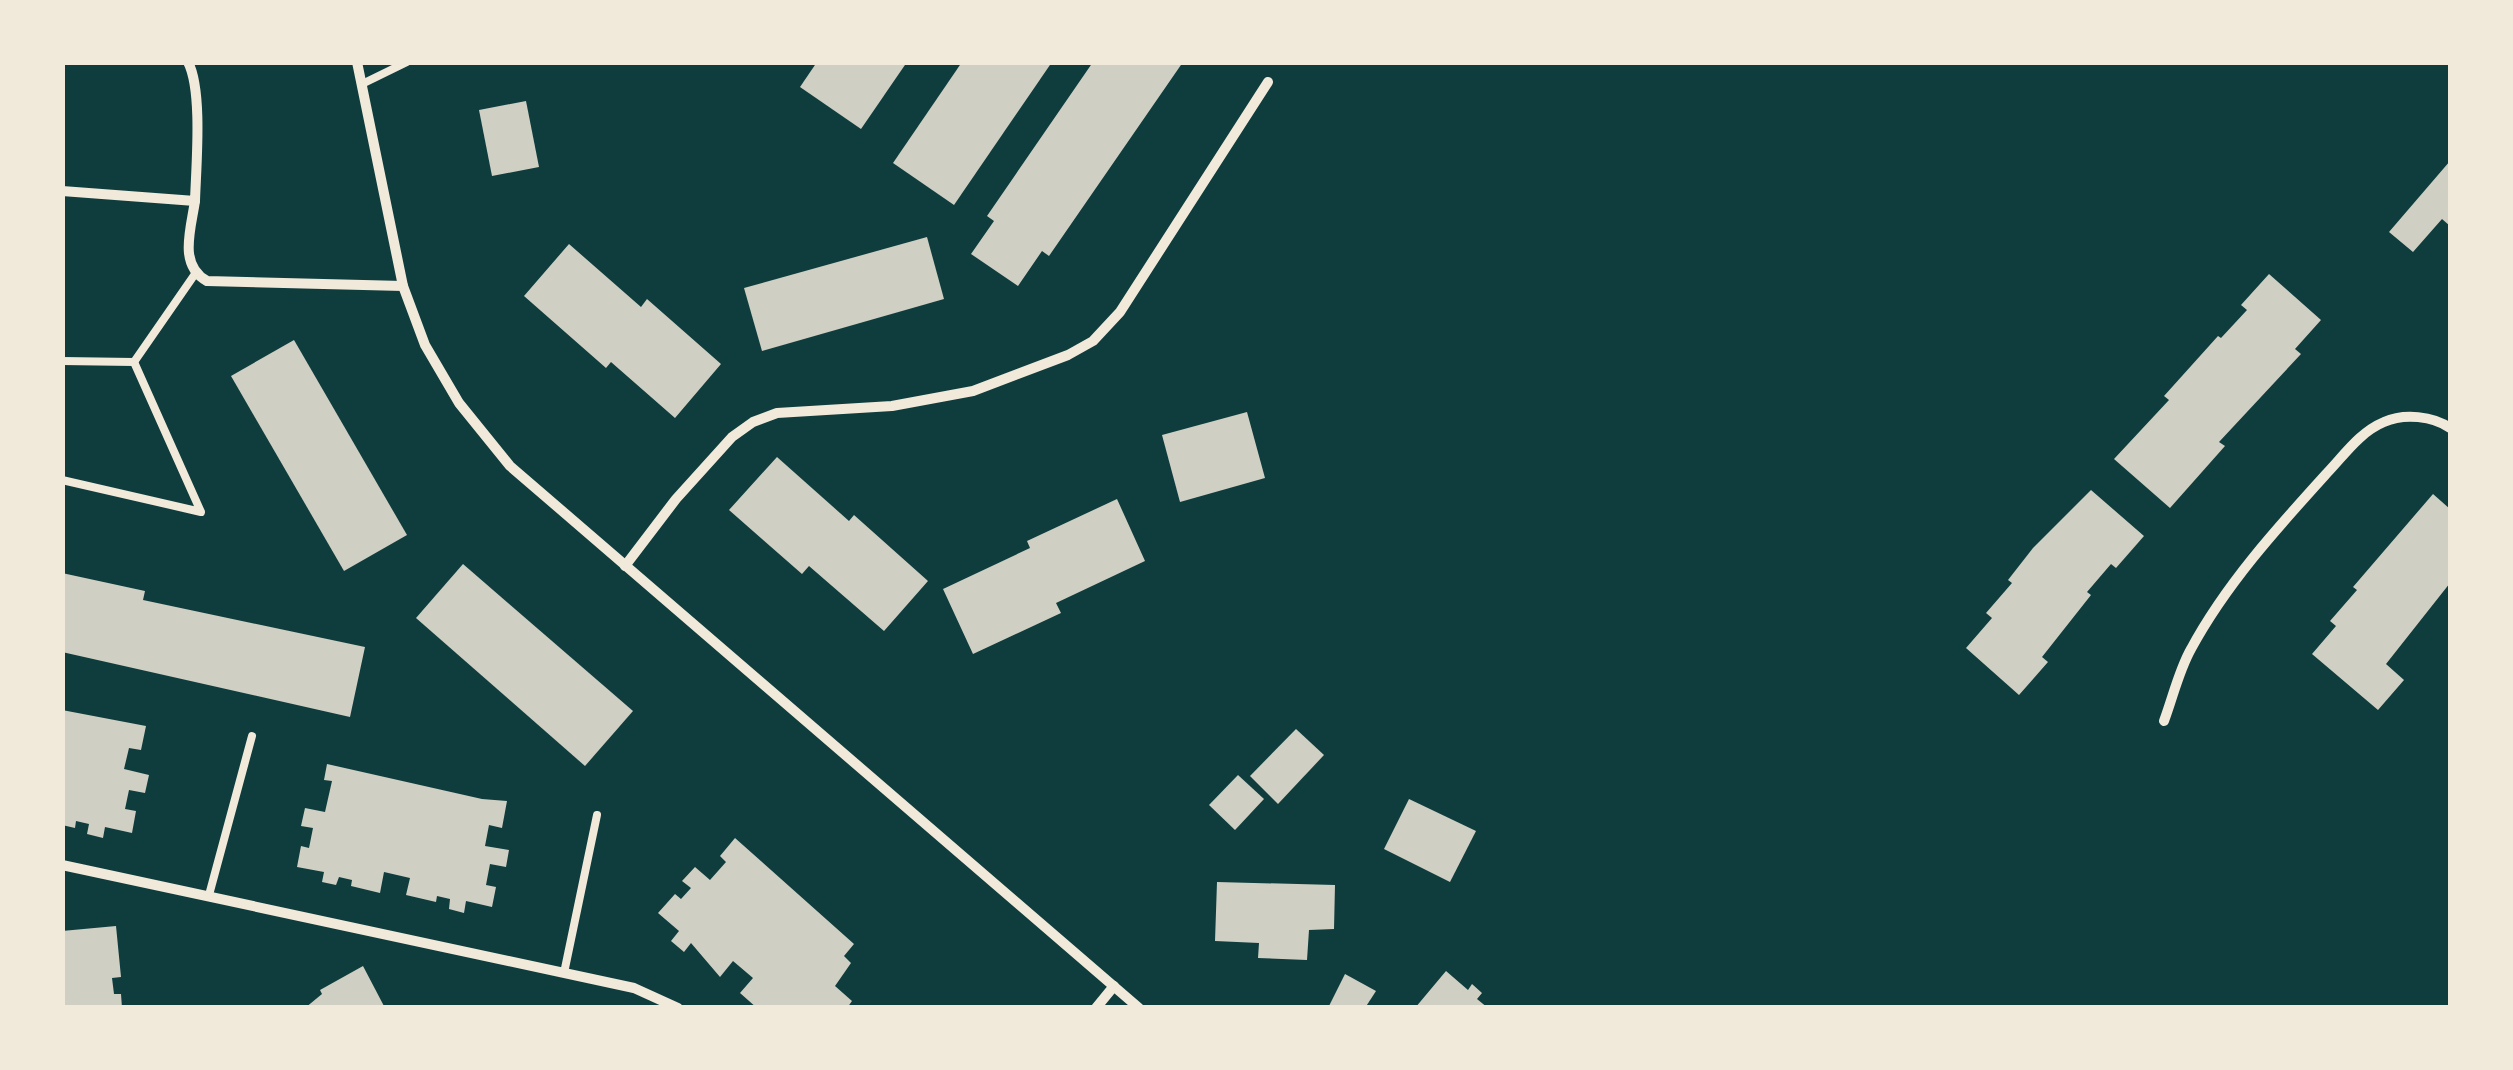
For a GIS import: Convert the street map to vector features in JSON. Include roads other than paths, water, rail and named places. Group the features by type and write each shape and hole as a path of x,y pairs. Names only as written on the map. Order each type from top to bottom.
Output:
{"street":[{"path":"188,62 196,122 195,201 188,260 195,274 207,281 404,286"},
{"path":"357,62 404,286 425,345 458,404 510,466 1139,1008"},
{"path":"625,566 720,449 753,422 778,414 892,406 974,391 1068,355 1093,341 1120,312 1268,82"},
{"path":"62,191 195,201"},
{"path":"2164,721 2188,654 2211,612 2292,511 2363,434 2387,420 2415,416 2442,422 2450,428"},
{"path":"62,865 634,988 678,1008"},
{"path":"1096,1008 1114,986"}],"lane":[{"path":"362,84 407,62"},
{"path":"134,362 195,274"},
{"path":"62,361 134,362"},
{"path":"62,480 201,512 134,362"},
{"path":"209,896 252,736"},
{"path":"564,972 597,814"}]}
